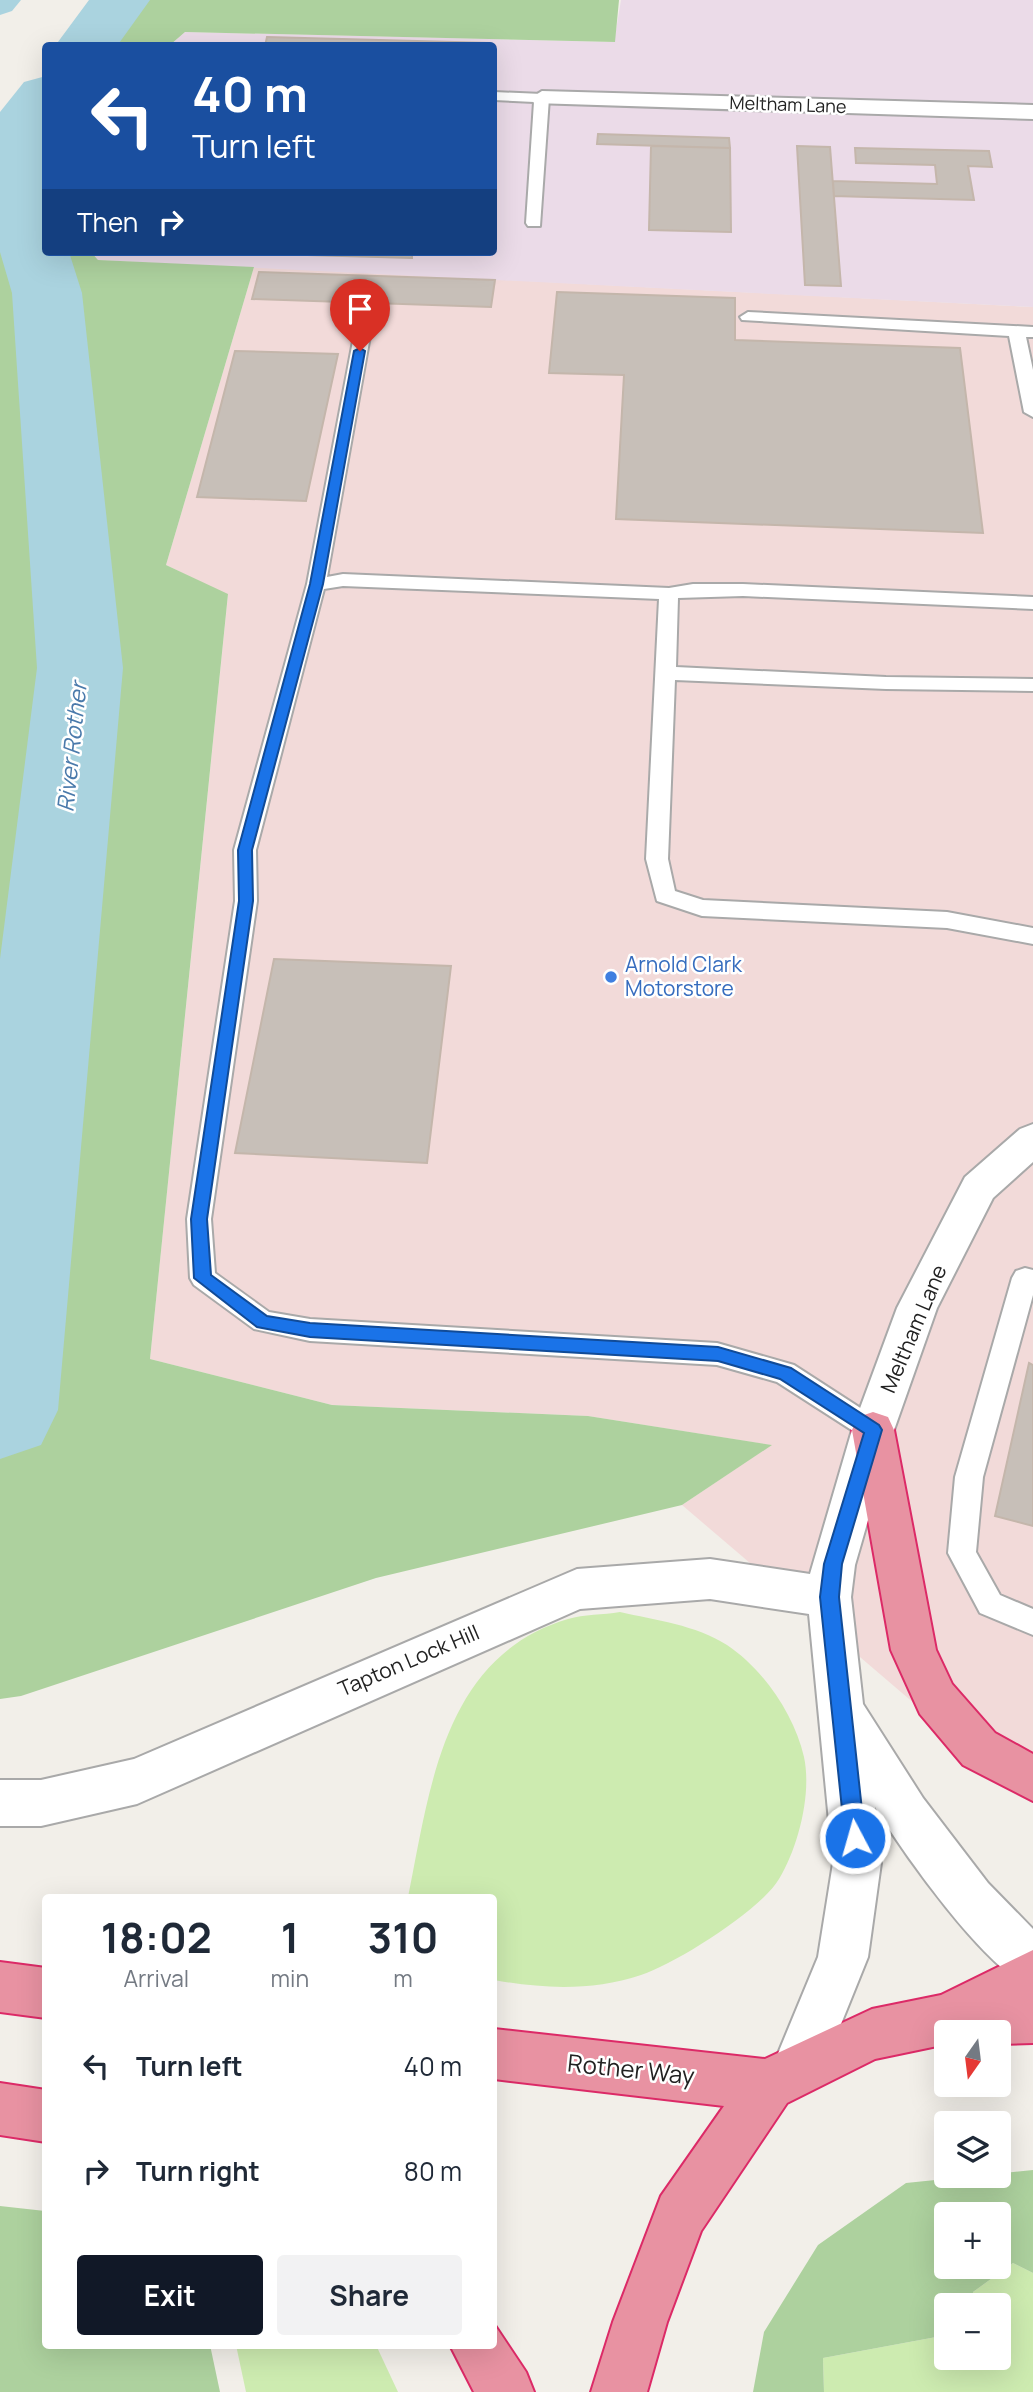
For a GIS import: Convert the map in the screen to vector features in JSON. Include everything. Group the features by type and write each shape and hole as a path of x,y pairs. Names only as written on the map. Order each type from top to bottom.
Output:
{"highway":[{"path":"873,1430 914,1650 936,1699 979,1749 1033,1779"},
{"path":"946,2019 1033,1975"},
{"path":"619,2392 640,2322 680,2215 783,2077 872,2034 946,2019 1033,2018"},
{"name":"Rother Way","path":"497,2054 783,2077"},
{"path":"479,2349 506,2392"}],"street":[{"name":"Meltham Lane","path":"542,98 1033,112"},
{"name":"Meltham Lane","path":"783,2077 843,1957 858,1863 830,1597 833,1564 873,1430 917,1308 979,1188 1033,1139"},
{"name":"Tapton Lock Hill","path":"21,1803 137,1781 577,1589 710,1579 830,1597"},
{"name":"Meltham Lane","path":"841,1711 906,1814 971,1900 1033,1964"}],"lane":[{"path":"497,96 542,98 534,223"},
{"path":"748,317 1025,332 1033,412"},
{"path":"364,325 316,584 245,850 246,901 199,1219 203,1278 263,1322 310,1330 718,1354 785,1373 873,1430"},
{"path":"316,584 343,580 669,594 693,590 743,590 1033,603"},
{"path":"669,594 657,859 665,896 702,908 947,919 1033,936"},
{"path":"664,673 886,683 1033,685"},
{"path":"1025,1278 969,1477 962,1553 990,1604 1033,1622"}],"shaded area":[{"path":"621,0 1033,0 1033,307 98,260 94,256 497,256 497,42 173,42 185,32 614,42"},
{"name":"Arnold Clark Motorstore","path":"254,267 1033,307 1033,1777 943,1728 682,1505 771,1445 588,1416 332,1405 150,1359 228,595 166,565"}],"green space":[{"path":"109,0 619,0 615,42 185,32 173,42 74,42"},
{"path":"42,82 42,256 94,256 98,260 254,267 166,565 228,594 150,1359 332,1405 588,1416 772,1445 682,1505 376,1578 21,1696 0,1699 0,172 15,116"},
{"path":"620,1612 675,1624 715,1638 740,1655 765,1680 793,1725 806,1772 802,1820 786,1866 769,1892 716,1935 674,1960 641,1975 605,1984 549,1987 497,1980 497,1894 409,1894 425,1813 435,1771 449,1731 468,1695 493,1663 526,1637 580,1616"},
{"path":"1033,2170 1033,2273 1011,2264 1011,2202 934,2202 934,2279 991,2279 973,2293 934,2293 934,2337 823,2358 824,2392 753,2392 764,2332 818,2245 906,2183 934,2180 934,2188 1011,2188 1011,2172"},
{"path":"0,2206 42,2211 42,2349 211,2349 220,2392 0,2392"},
{"path":"1011,2264 1033,2273 1033,2392 824,2392 823,2358 934,2337 934,2370 1011,2370 1011,2293 973,2293 991,2279 1011,2279"},
{"path":"237,2349 378,2349 398,2392 246,2392"}],"building":[{"path":"267,37 454,42 266,42"},
{"path":"598,134 729,138 730,148 597,144"},
{"path":"651,146 730,148 731,232 649,230"},
{"path":"797,146 830,147 841,286 805,285"},
{"path":"855,148 989,151 992,167 968,166 974,200 834,196 833,181 937,184 935,165 856,163"},
{"path":"340,256 412,256 412,258"},
{"path":"259,272 495,280 491,307 252,299"},
{"path":"557,292 735,298 735,340 960,348 983,533 616,519 624,375 549,373"},
{"path":"235,351 338,354 306,501 197,497"},
{"path":"274,959 451,966 427,1163 235,1153"},
{"path":"1029,1363 1033,1365 1033,1526 995,1516"}],"waterway":[{"path":"0,4 4,0"},
{"name":"River Rother","path":"88,42 120,0"},
{"name":"River Rother","path":"0,1410 80,668 47,293 13,180 31,113 42,100"}],"place":[{"name":"Arnold Clark Motorstore","path":"611,977"}],"route":[{"path":"360,351 316,584 245,850 246,901 199,1219 203,1278 263,1322 310,1330 718,1354 785,1373 873,1430 833,1564 830,1597 855,1838"}]}
